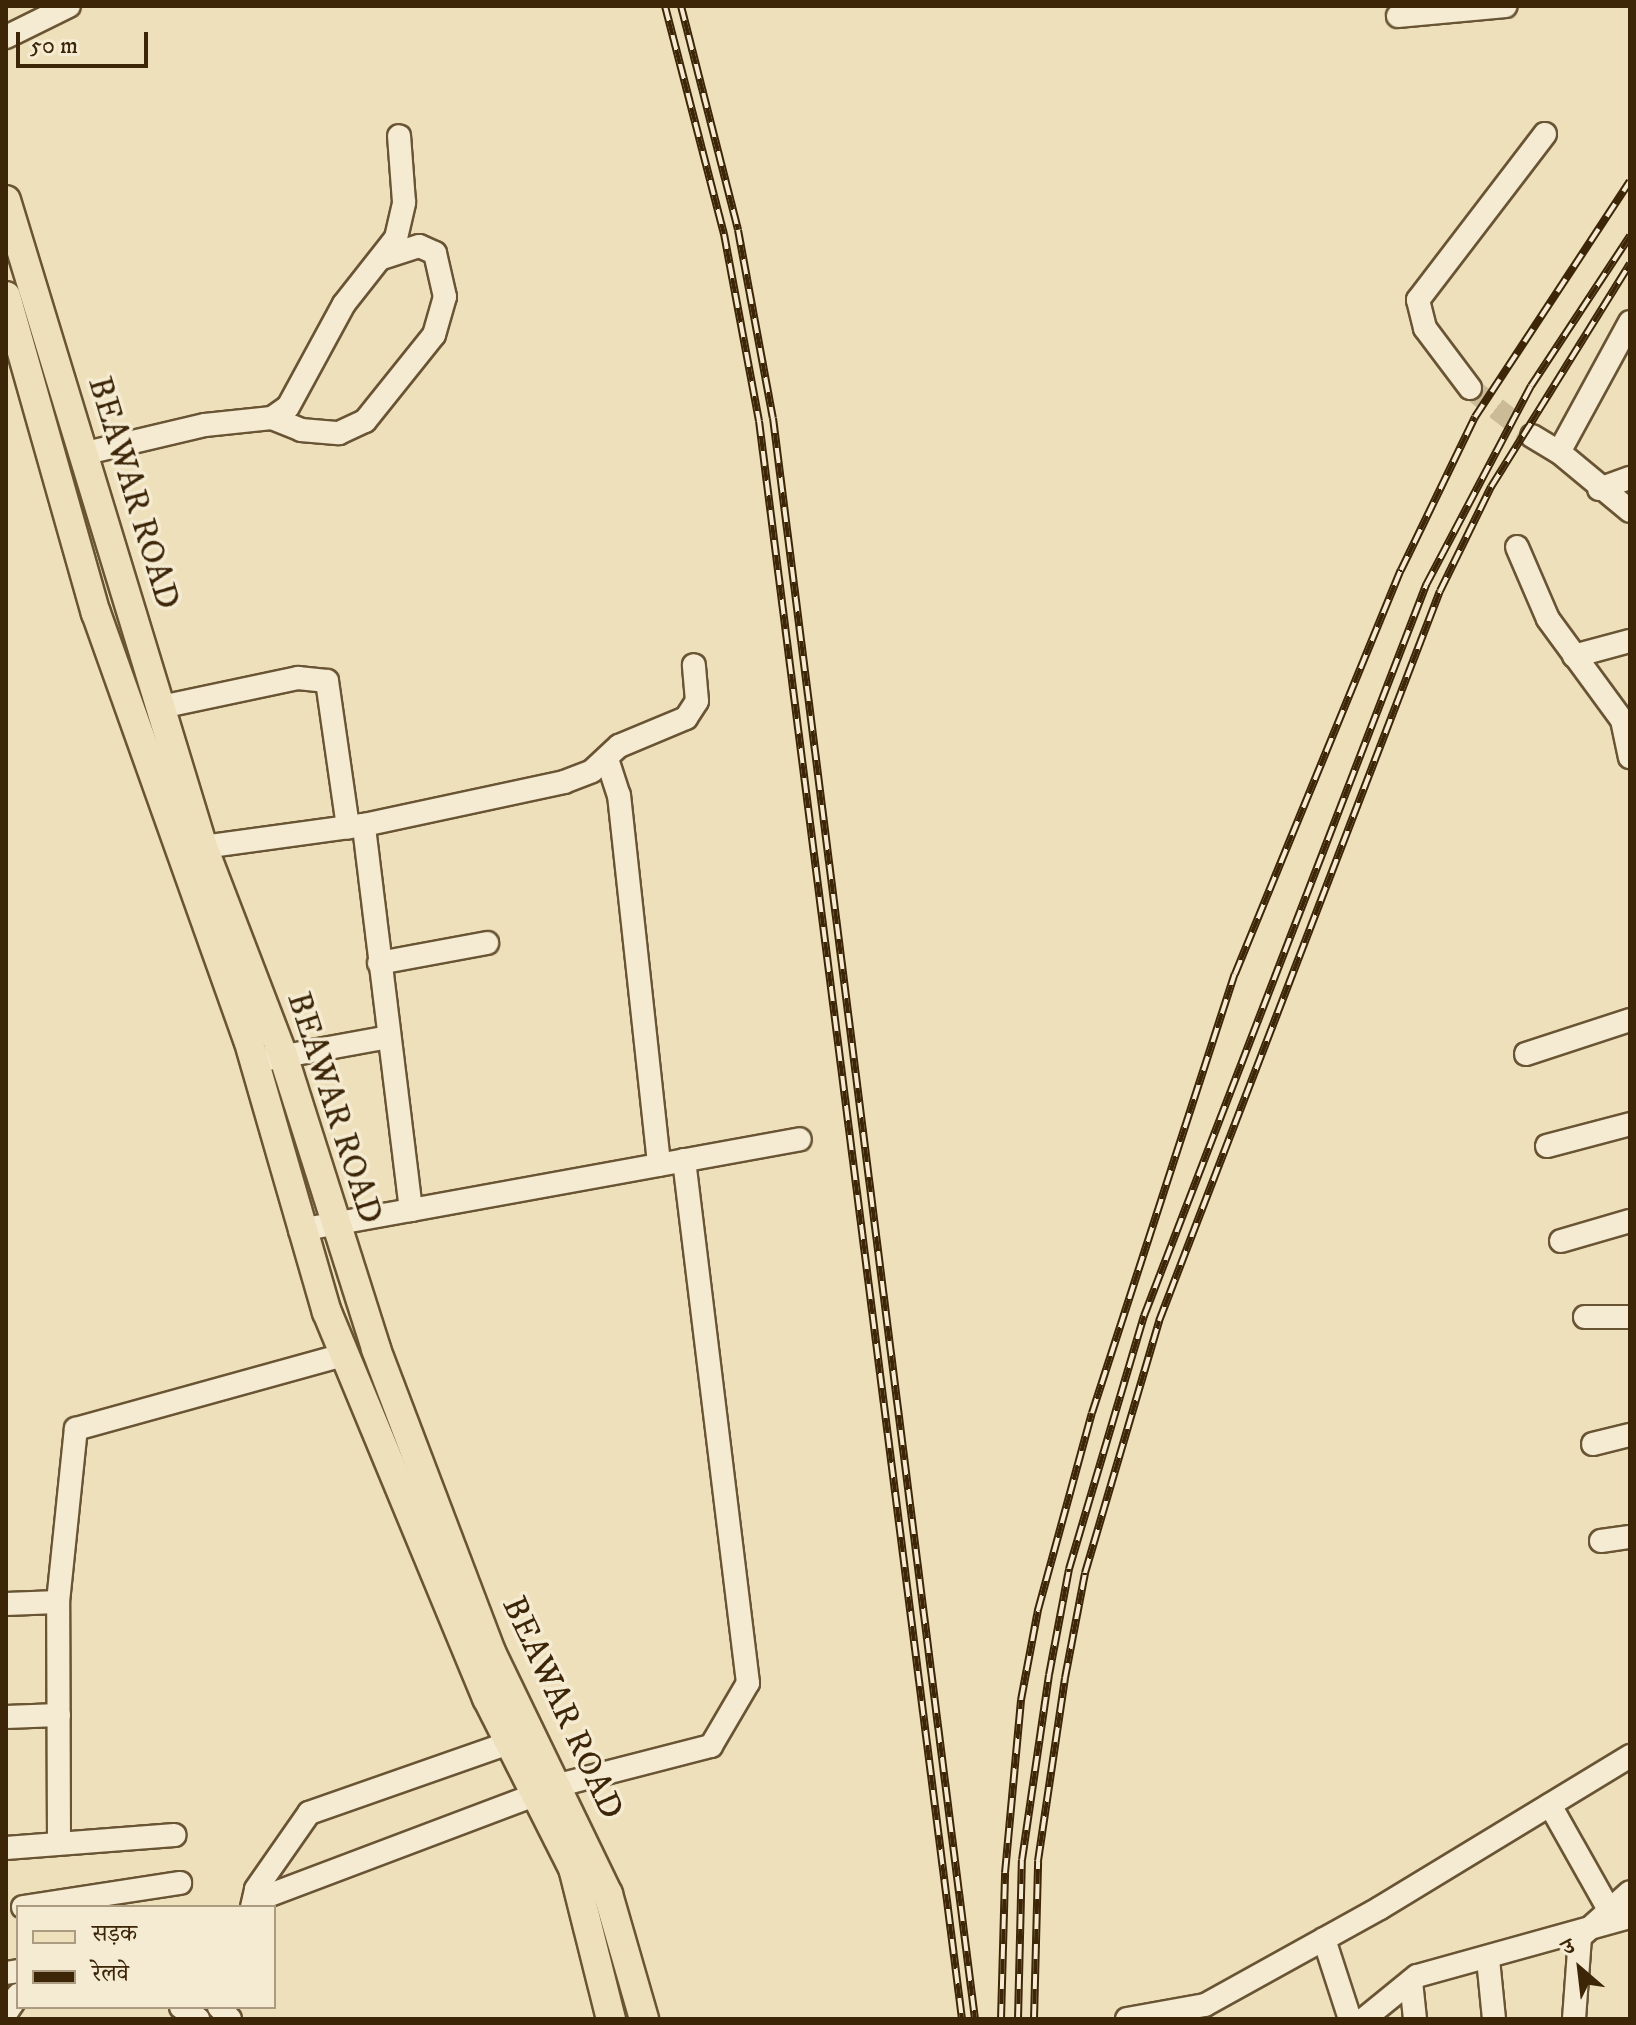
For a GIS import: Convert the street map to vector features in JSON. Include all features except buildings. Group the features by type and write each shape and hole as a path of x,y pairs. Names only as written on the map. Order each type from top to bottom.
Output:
{"main road":[{"name":"BEAWAR ROAD","path":"6,200 203,847 283,1055 335,1224 491,1652 547,1790 573,1868 611,2019"},
{"name":"BEAWAR ROAD","path":"6,296 105,640 255,1063 300,1230 343,1355 509,1743 547,1790 608,1894 644,2019"}],"street":[{"path":"6,37 69,6"},
{"path":"1398,16 1506,6"},
{"path":"1470,388 1425,328 1418,300 1545,134"},
{"path":"272,418 298,396 332,324 382,258 403,219 399,136"},
{"path":"82,454 205,425 272,418 301,430 339,433 365,421 434,335 445,297 435,253 419,246 382,258"},
{"path":"1559,452 1623,354 1630,322"},
{"path":"1532,436 1559,452 1599,489 1630,511"},
{"path":"1599,489 1630,478"},
{"path":"1517,547 1533,594 1622,720 1630,757"},
{"path":"1574,656 1630,641"},
{"path":"203,847 356,826 564,782 607,759 619,746 672,726 694,709 694,665"},
{"path":"161,707 298,678 327,681 379,963 411,1210"},
{"path":"607,759 619,795 659,1165"},
{"path":"379,963 487,943"},
{"path":"1526,1054 1630,1020"},
{"path":"255,1063 283,1055 389,1037"},
{"path":"1547,1146 1630,1124"},
{"path":"300,1230 800,1139"},
{"path":"253,1904 547,1790 711,1746 748,1683 684,1160"},
{"path":"1561,1241 1630,1221"},
{"path":"1585,1317 1630,1317"},
{"path":"59,1843 58,1602 76,1429 343,1355"},
{"path":"1593,1444 1630,1435"},
{"path":"1601,1541 1630,1537"},
{"path":"6,1604 58,1602"},
{"path":"6,1717 59,1715"},
{"path":"253,1904 309,1813 509,1743"},
{"path":"1127,2019 1205,2005 1324,1939 1630,1756"},
{"path":"1550,1805 1599,1914"},
{"path":"6,1848 175,1835"},
{"path":"33,1905 180,1883"},
{"path":"1364,2019 1411,1981 1488,1959 1599,1914 1630,1892"},
{"path":"1599,1914 1630,1917"},
{"path":"1574,2019 1580,1937 1599,1914"},
{"path":"1324,1939 1350,2019"},
{"path":"1488,1959 1494,2019"},
{"path":"1411,1981 1415,2019"},
{"path":"1222,1995 1223,2019"}],"tunnel":[{"path":"1470,388 1532,436"}],"railway":[{"path":"665,6 724,234 759,421 962,2019"},
{"path":"681,6 738,230 773,418 975,2019"},
{"path":"1001,2019 1005,1873 1021,1700 1038,1610 1092,1413 1235,974 1401,570 1475,417 1630,181"},
{"path":"1018,2019 1022,1860 1049,1675 1069,1569 1144,1316 1426,585 1531,386 1630,236"},
{"path":"1034,2019 1038,1861 1065,1678 1085,1573 1159,1321 1440,591 1491,487 1630,264"}]}
